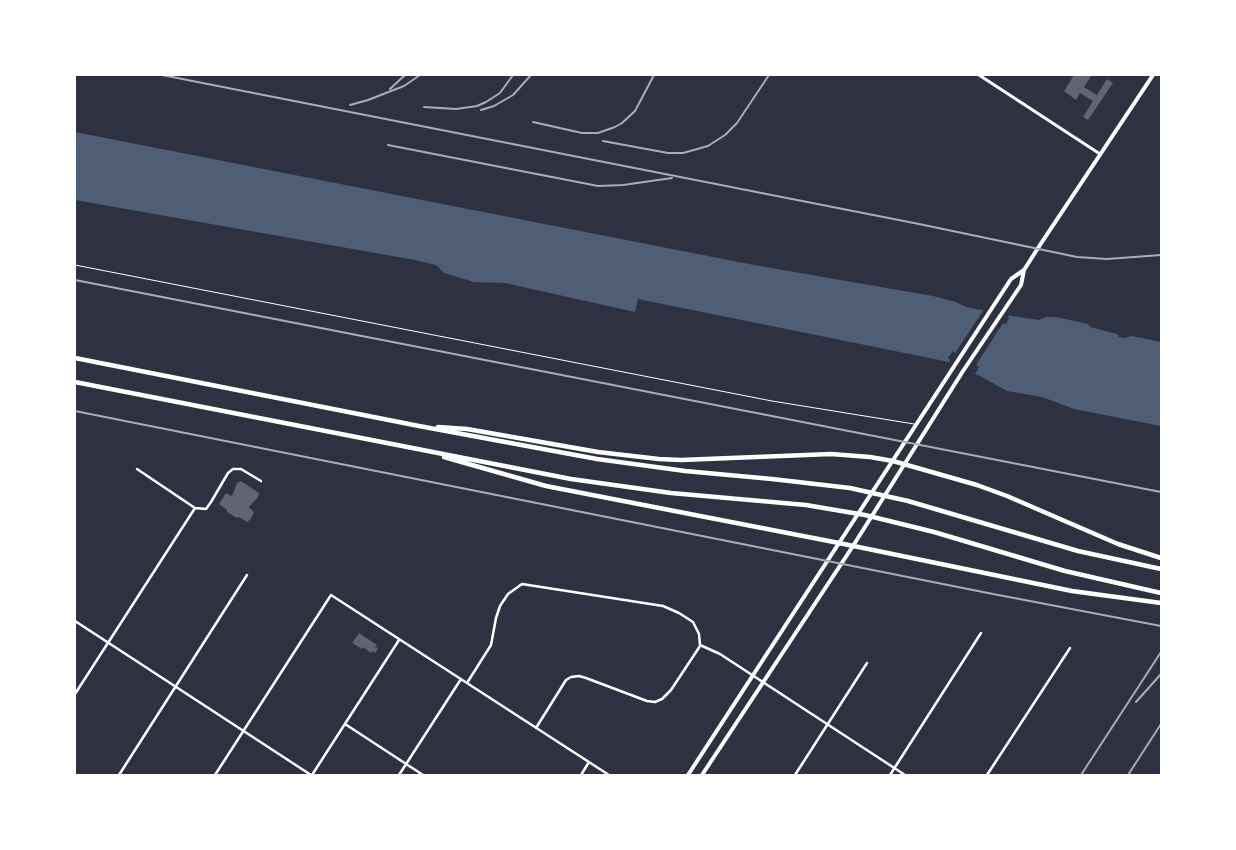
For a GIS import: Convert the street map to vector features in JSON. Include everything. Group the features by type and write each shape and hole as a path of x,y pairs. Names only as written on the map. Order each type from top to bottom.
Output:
{"highway":[{"path":"75,358 561,453 645,467 850,488 908,500 1078,551 1161,569"},
{"path":"77,382 421,450 613,485 836,510 934,532 1065,571 1161,593"},
{"path":"419,426 467,429 598,452 681,460 852,454 893,461 989,490 1118,544 1161,558"},
{"path":"421,450 546,486 1072,591 1161,603"}],"main road":[{"path":"979,75 1100,154"},
{"path":"702,775 853,546 963,371 1021,285 1024,270 1153,75"},
{"path":"688,775 1011,279 1024,270"}],"street":[{"path":"137,469 195,508 206,509 228,473 233,469 241,468 261,481"},
{"path":"75,694 195,508"},
{"path":"119,775 247,575"},
{"path":"467,683 489,650 498,612 504,600 517,586 528,584 663,606 693,622 699,634 700,645 671,690 662,699 655,702 647,701 586,678 579,676 571,677 566,680 536,728"},
{"path":"215,775 331,595 609,775"},
{"path":"75,621 312,775 399,639"},
{"path":"890,775 981,633"},
{"path":"700,645 720,654 905,775"},
{"path":"987,775 1070,648"},
{"path":"795,775 867,663"},
{"path":"399,775 461,679"},
{"path":"345,724 423,775"},
{"path":"580,775 589,762"}],"lane":[{"path":"75,265 763,399 916,424"}],"water":[{"path":"75,132 754,265 933,296 956,302 966,307 1012,316 1039,320 1046,317 1056,317 1088,324 1090,327 1117,334 1119,337 1132,336 1161,342 1161,426 1074,409 1042,397 1007,391 949,362 638,299 635,312 505,283 474,282 444,273 436,265 415,260 75,200"}],"pier":[{"path":"985,308 1005,312 1009,315 1009,318 1006,324 1003,323 976,365 979,367 975,374 972,372 970,375 949,362 950,359 948,358 953,351 955,353"}],"building":[{"path":"1074,75 1092,75 1084,87 1097,95 1107,79 1113,83 1088,120 1083,117 1093,101 1080,93 1076,100 1064,91"},
{"path":"241,481 259,493 258,497 249,507 254,512 251,519 247,522 227,512 219,504 226,493 232,496 237,483"},
{"path":"359,633 377,645 375,647 378,648 375,653 373,651 371,653 363,647 362,649 352,643"}],"railway":[{"path":"162,75 919,224 1077,257 1107,259 1161,255"},
{"path":"390,89 405,75"},
{"path":"350,105 404,86 420,75"},
{"path":"424,107 456,109 477,106 500,93 513,75"},
{"path":"481,110 494,106 513,95 531,75"},
{"path":"533,122 582,133 598,133 615,127 635,111 654,75"},
{"path":"603,141 668,153 683,153 708,146 725,135 737,123 769,75"},
{"path":"388,145 598,186 623,185 672,178"},
{"path":"75,280 1161,492"},
{"path":"75,411 1161,626"},
{"path":"1081,775 1161,652"},
{"path":"1136,702 1161,674"},
{"path":"1128,775 1161,724"}]}
